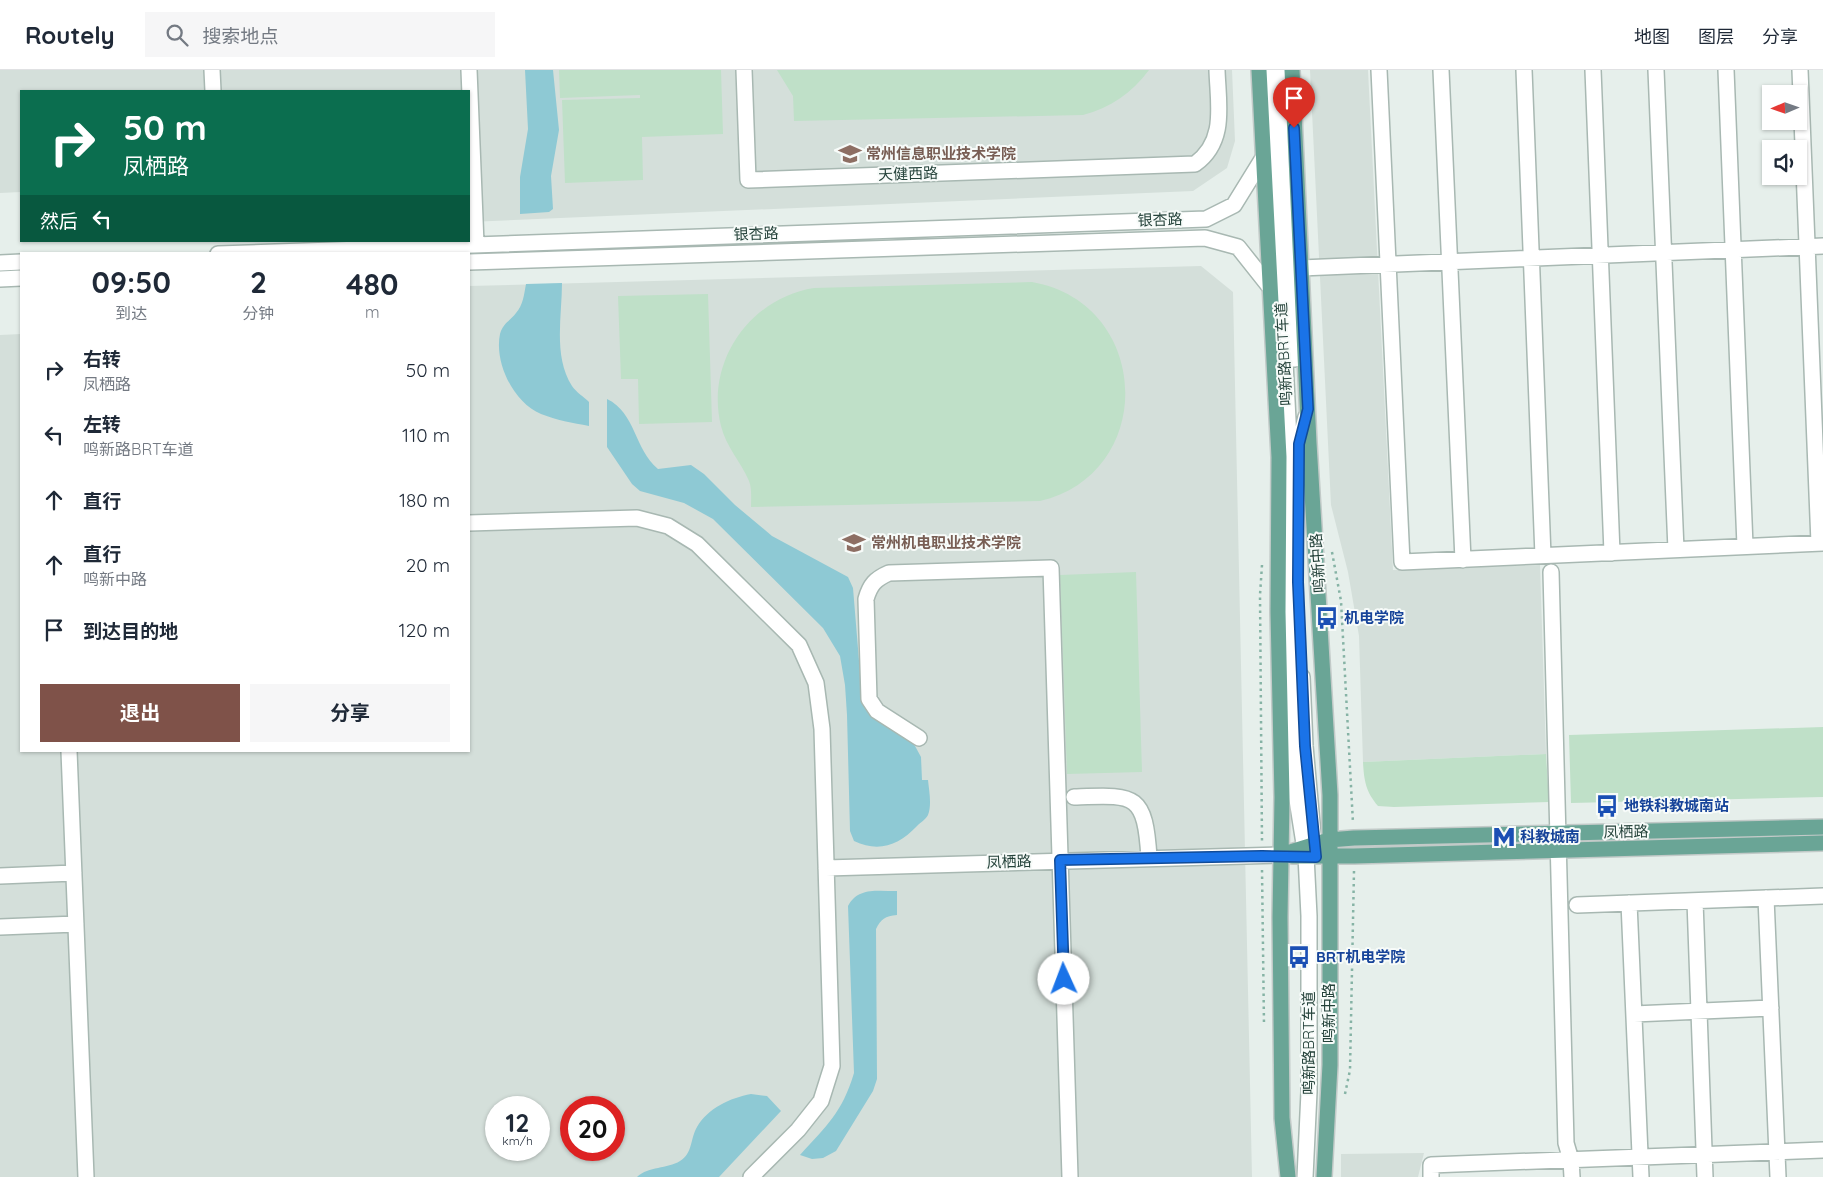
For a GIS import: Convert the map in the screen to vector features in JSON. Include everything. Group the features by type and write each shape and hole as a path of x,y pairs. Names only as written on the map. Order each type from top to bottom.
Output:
{"main road":[{"path":"1259,70 1279,457 1282,1118 1288,1177"},
{"name":"鸣新中路","path":"1292,70 1308,409 1329,766 1317,851 1330,1065 1324,1177"},
{"name":"凤栖路","path":"1281,855 1558,833 1823,827"},
{"name":"凤栖路","path":"1317,851 1558,850 1823,843"}],"street":[{"path":"212,70 213,90"},
{"path":"470,70 472,207 476,244"},
{"name":"天健西路","path":"744,70 748,180 1195,164 1208,155 1218,126 1217,70"},
{"name":"鸣新路BRT车道","path":"1270,70 1290,459 1289,595 1295,786 1317,851 1305,1177"},
{"name":"鸣新路BRT车道","path":"1281,70 1299,444 1298,582 1305,746 1317,851 1318,1089 1315,1177"},
{"path":"1379,70 1402,562 1821,543 1815,246 1800,70"},
{"path":"1441,70 1463,560"},
{"path":"1524,70 1543,556"},
{"path":"1593,70 1612,553"},
{"path":"1656,70 1676,550"},
{"path":"1726,70 1744,546"},
{"name":"银杏路","path":"270,252 1206,218 1234,206 1263,158"},
{"name":"银杏路","path":"470,262 1205,238 1238,247 1269,286"},
{"path":"1301,268 1815,246"},
{"path":"0,263 20,262"},
{"path":"0,279 20,278"},
{"path":"1299,444 1308,409"},
{"path":"470,523 637,518 668,526 697,544 799,645 816,683 822,728 832,1066 821,1101 798,1130 751,1177"},
{"path":"919,738 877,711 869,699 866,599 869,587 877,578 889,573 1051,568 1070,1177"},
{"path":"1551,572 1566,1143 1571,1160 1572,1177"},
{"path":"69,752 86,1177"},
{"path":"1074,797 1117,796 1132,800 1141,811 1147,826 1149,858"},
{"name":"凤栖路","path":"826,868 1281,855"},
{"path":"0,876 74,873"},
{"path":"1577,905 1823,896"},
{"path":"1766,898 1778,1177"},
{"path":"1695,901 1705,1177"},
{"path":"1629,903 1641,1177"},
{"path":"0,927 76,924"},
{"path":"1634,1014 1771,1008"},
{"path":"1431,1177 1431,1165 1496,1170 1571,1160 1823,1150"}],"path":[{"path":"1262,561 1260,596 1265,1031"}],"shaded area":[{"name":"常州信息职业技术学院","path":"0,70 1232,70 1235,141 1227,168 1193,191 470,222 470,90 20,90 20,192 0,193"},
{"path":"1310,70 1368,70 1393,570 1540,565 1546,754 1363,762 1359,636 1348,572 1331,505"},
{"name":"常州机电职业技术学院","path":"1201,266 1233,292 1252,1177 0,1177 0,335 20,334 20,752 470,752 470,286"},
{"path":"1424,1153 1418,1177 1341,1177 1341,1154"}],"green space":[{"path":"559,70 721,70 723,134 642,137 643,180 565,183 562,100 640,98 640,95 560,98"},
{"path":"777,70 1149,70 1135,86 1120,98 1111,104 1083,115 794,121 793,96"},
{"path":"1032,282 1072,296 1100,321 1118,353 1125,389 1121,425 1105,458 1078,484 1040,501 751,507 750,484 723,434 718,402 720,379 727,357 738,337 752,319 770,305 791,294 814,288"},
{"path":"708,294 712,422 639,424 638,379 621,379 618,296"},
{"path":"1136,572 1142,772 1067,774 1060,575"},
{"path":"1823,727 1823,797 1571,803 1569,735"},
{"path":"1546,754 1549,802 1378,806 1366,786 1364,775 1363,762"}],"water":[{"path":"525,70 553,70 559,130 551,176 553,209 549,212 520,214 520,177 528,129"},
{"path":"562,283 560,349 562,362 572,386 589,402 589,426 553,418 531,409 522,401 508,381 500,357 501,330 520,307 526,284"},
{"path":"607,399 617,405 624,413 644,452 658,469 691,465 704,474 735,505 772,536 848,577 853,588 861,685 915,746 921,757 922,780 928,780 930,802 928,815 903,838 880,847 863,845 854,841 850,831 845,685 840,656 823,628 713,519 684,503 640,491 632,484 607,447"},
{"path":"869,891 897,891 897,915 884,919 876,929 877,1079 873,1091 836,1151 823,1158 812,1159 800,1155 839,1109 854,1073 848,906 857,896"},
{"path":"751,1094 767,1096 781,1111 719,1177 637,1177 652,1169 675,1164 680,1161 687,1154 697,1127 707,1114 728,1101"}],"place":[{"name":"常州信息职业技术学院","path":"850,154"},
{"name":"常州机电职业技术学院","path":"854,543"},
{"name":"机电学院","path":"1327,618"},
{"name":"地铁科教城南站","path":"1607,806"},
{"name":"科教城南","path":"1504,837"},
{"name":"BRT机电学院","path":"1299,957"}],"route":[{"path":"1064,979 1060,860 1281,855 1316,857 1305,746 1298,582 1299,444 1308,409 1294,128"}]}
